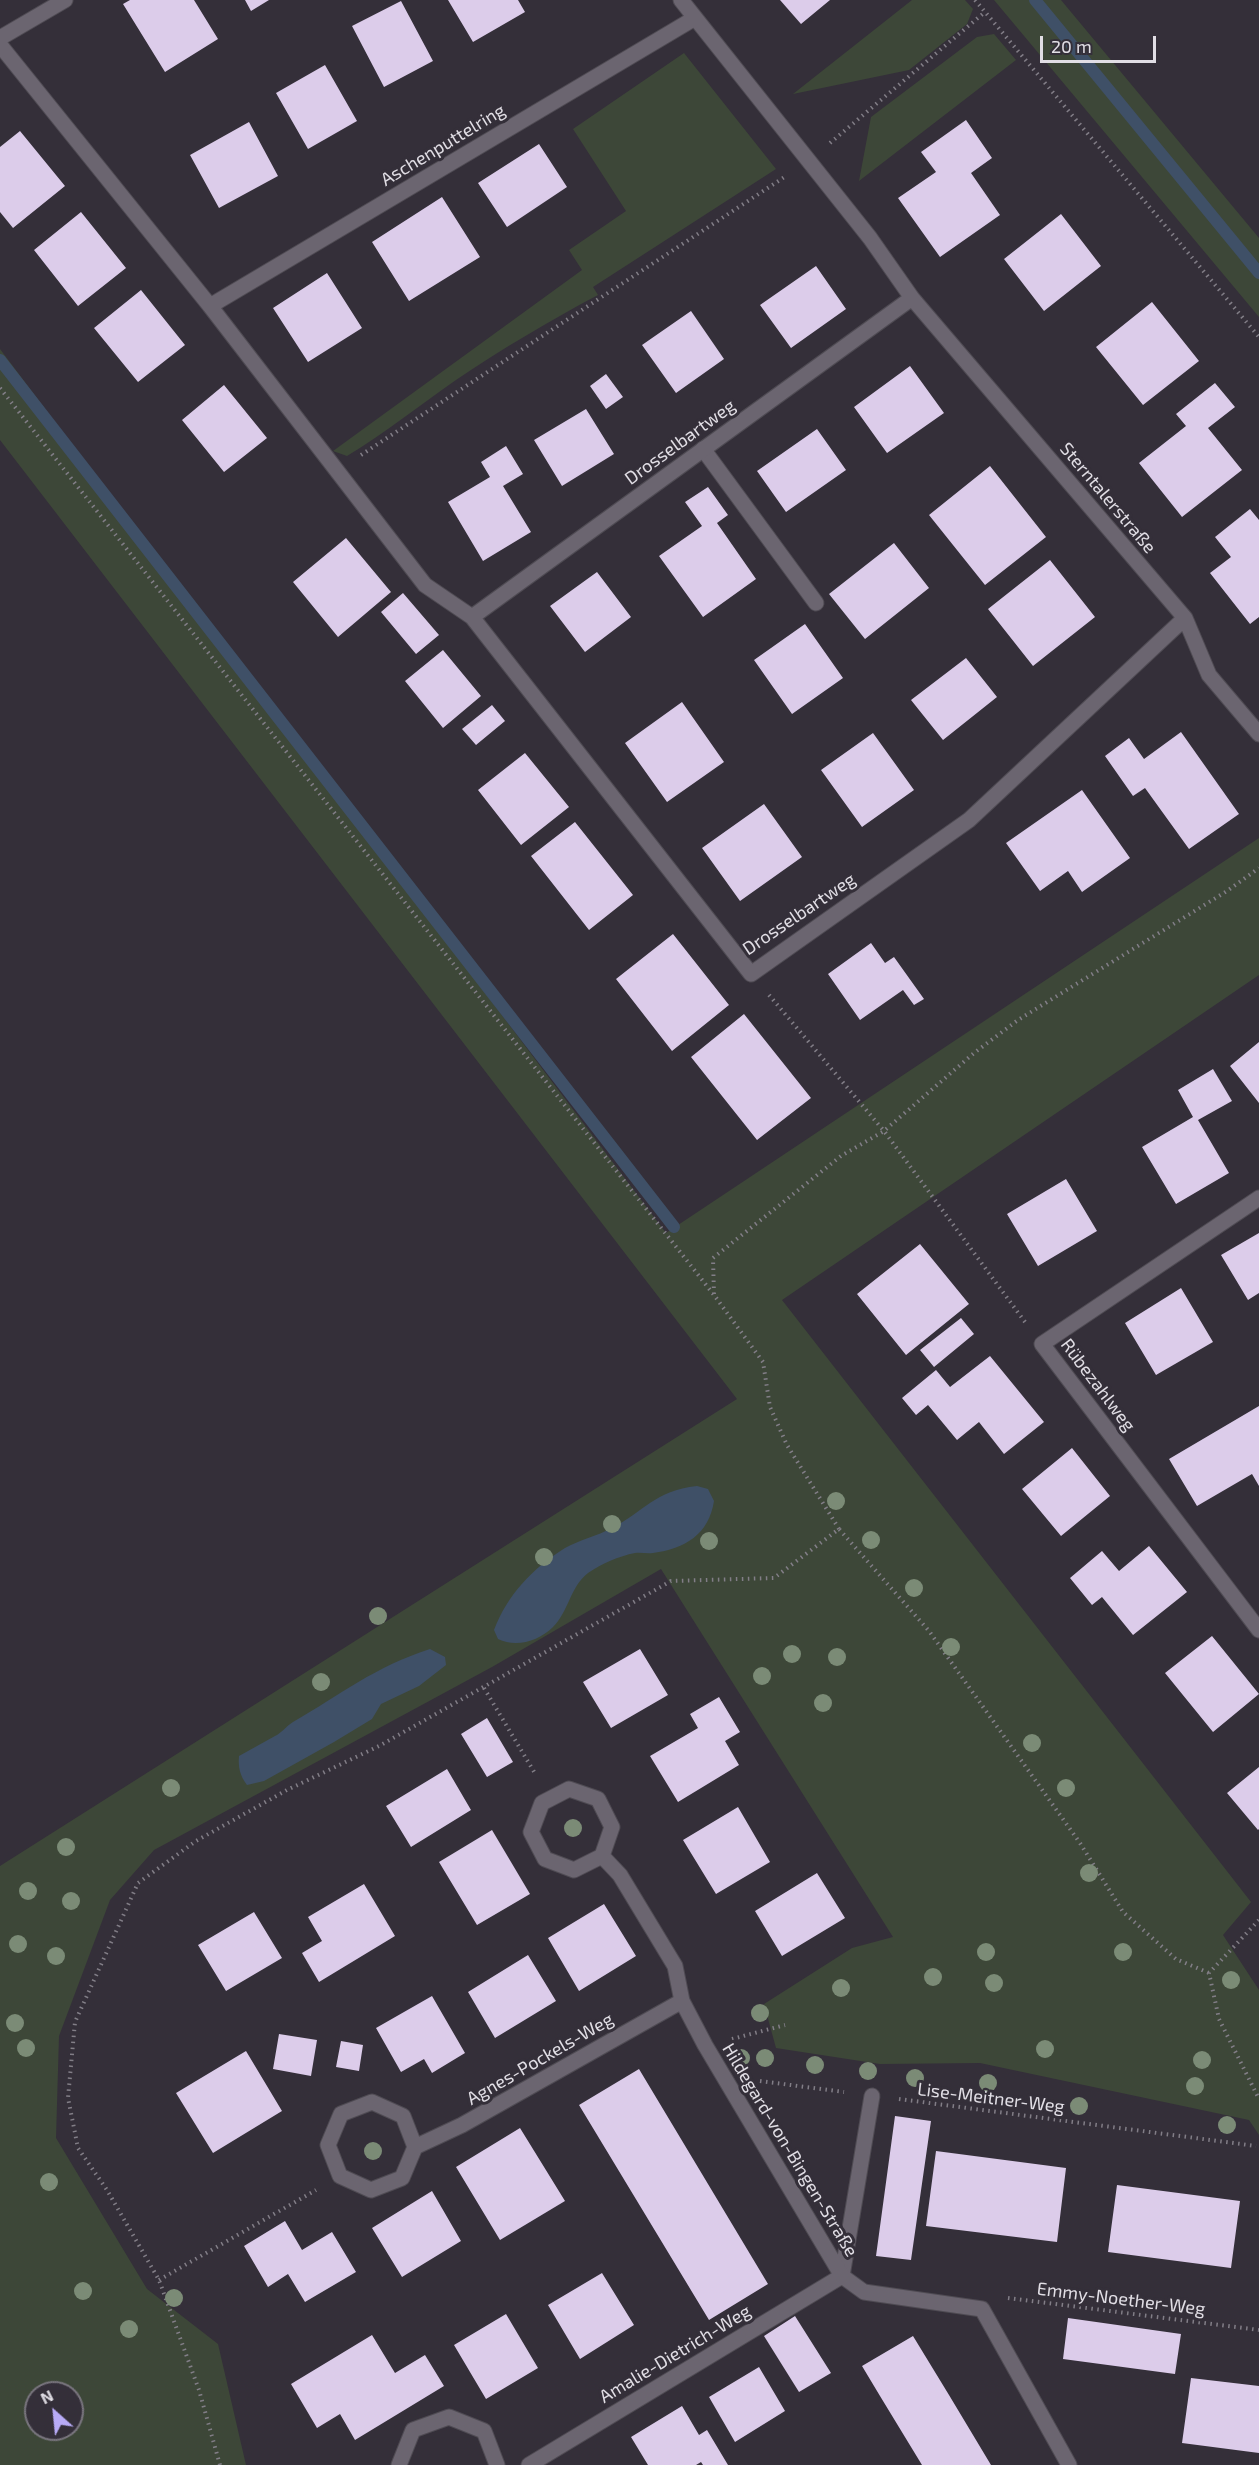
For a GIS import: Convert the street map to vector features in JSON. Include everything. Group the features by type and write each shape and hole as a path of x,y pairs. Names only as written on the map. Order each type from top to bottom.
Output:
{"street":[{"path":"0,39 65,0"},
{"path":"681,0 870,238 912,298"},
{"name":"Aschenputtelring","path":"210,306 695,18"},
{"path":"0,45 210,306 336,472"},
{"name":"Drosselbartweg","path":"472,617 912,298"},
{"name":"Sterntalerstraße","path":"912,298 1185,618 1209,675 1259,734"},
{"path":"703,449 816,603"},
{"name":"Drosselbartweg","path":"336,472 424,585 472,617 751,974 969,820 1185,618"},
{"name":"Rübezahlweg","path":"1259,1198 1042,1344 1259,1630"},
{"path":"569,1789 598,1799 612,1827 602,1856 574,1870 545,1859 531,1832 542,1803 569,1789"},
{"name":"Hildegard-von-Bingen-Straße","path":"602,1856 620,1875 675,1966 682,2001 705,2045 842,2276 864,2292 982,2309"},
{"name":"Agnes-Pockels-Weg","path":"415,2147 462,2125 682,2001"},
{"path":"842,2276 872,2096"},
{"path":"372,2102 403,2116 415,2147 402,2178 371,2190 340,2176 328,2145 341,2114 372,2102"},
{"name":"Amalie-Dietrich-Weg","path":"529,2465 842,2276"},
{"path":"982,2309 1070,2465"},
{"path":"399,2465 413,2430 449,2417 484,2432 497,2465"}],"path":[{"path":"975,0 1259,337"},
{"path":"336,472 808,161 985,12"},
{"path":"0,388 714,1295 763,1362 770,1407 788,1445 839,1529"},
{"path":"714,1295 713,1258 841,1156 884,1131 974,1053 1018,1020 1227,891 1259,868"},
{"path":"751,974 884,1131 1042,1344"},
{"path":"484,1688 550,1798"},
{"path":"1259,1920 1209,1973 1219,2019 1259,2099"},
{"path":"705,2045 785,2025"},
{"name":"Lise-Meitner-Weg","path":"723,2076 1256,2146"},
{"path":"159,2280 340,2176"},
{"name":"Emmy-Noether-Weg","path":"982,2309 1010,2298 1259,2330"}],"green space":[{"path":"912,0 965,0 973,9 967,24 909,70 793,94"},
{"path":"994,0 1061,0 1259,238 1259,317"},
{"path":"994,34 1016,60 859,181 871,117 977,37"},
{"path":"684,53 776,169 593,287 598,295 491,357 347,456 333,451 582,270 569,250 626,211 573,129"},
{"path":"0,349 666,1233 1259,838 1259,975 782,1300 1251,1902 1223,1935 1259,1990 1259,2135 1249,2120 980,2063 880,2064 776,2048 764,2004 852,1948 893,1937 661,1569 492,1667 154,1850 110,1900 59,2036 56,2138 147,2289 218,2344 246,2465 0,2465 0,1866 737,1399 0,440"}],"water":[{"path":"697,1486 708,1489 714,1501 707,1522 694,1538 665,1551 635,1553 604,1564 582,1579 563,1614 547,1632 520,1643 498,1639 494,1630 506,1605 522,1583 553,1556 570,1545 623,1522 670,1492"},
{"path":"430,1649 445,1657 446,1665 419,1686 381,1704 372,1719 334,1742 264,1781 247,1785 240,1771 239,1756 277,1735 293,1722 375,1673"}],"building":[{"path":"130,0 194,0 218,39 165,72 123,4"},
{"path":"245,0 269,0 251,11"},
{"path":"448,0 518,0 525,12 473,42"},
{"path":"780,0 830,0 801,24"},
{"path":"401,1 433,61 384,87 352,26"},
{"path":"325,65 357,121 308,149 276,93"},
{"path":"966,120 992,158 971,173 1000,215 940,257 898,198 936,172 921,152"},
{"path":"249,122 278,176 219,208 190,155"},
{"path":"20,131 65,186 13,228 0,212 0,147"},
{"path":"539,144 567,187 507,227 478,183"},
{"path":"442,197 480,257 409,301 372,242"},
{"path":"81,212 126,268 78,306 34,250"},
{"path":"1061,214 1101,266 1044,311 1004,259"},
{"path":"816,266 846,309 791,348 760,305"},
{"path":"327,273 362,328 308,362 273,308"},
{"path":"141,290 185,345 138,382 94,328"},
{"path":"1152,302 1199,361 1143,405 1096,347"},
{"path":"691,311 724,359 676,393 642,345"},
{"path":"910,366 944,413 887,453 854,407"},
{"path":"606,374 623,397 606,409 590,386"},
{"path":"1215,383 1235,407 1208,428 1242,470 1182,517 1139,463 1186,426 1176,414"},
{"path":"224,385 267,438 224,472 182,420"},
{"path":"586,409 614,454 562,486 534,440"},
{"path":"817,429 846,470 786,512 757,471"},
{"path":"506,446 523,474 503,486 531,532 483,561 448,502 490,477 481,462"},
{"path":"990,466 1046,537 985,585 929,515"},
{"path":"708,487 728,515 717,523 756,579 703,617 659,556 702,526 685,502"},
{"path":"1250,509 1259,520 1259,617 1250,624 1210,573 1231,557 1215,537"},
{"path":"346,538 391,592 338,637 293,582"},
{"path":"894,543 929,588 865,639 829,594"},
{"path":"1050,560 1095,617 1033,666 988,609"},
{"path":"597,572 631,617 585,652 550,606"},
{"path":"403,593 439,635 416,654 381,612"},
{"path":"805,624 843,678 792,714 754,660"},
{"path":"443,650 481,696 443,728 405,681"},
{"path":"966,658 997,697 943,740 911,700"},
{"path":"682,702 724,762 667,802 625,743"},
{"path":"492,705 505,721 476,745 462,729"},
{"path":"1181,732 1239,814 1189,849 1145,788 1133,796 1105,756 1129,738 1144,759"},
{"path":"873,733 914,790 862,827 821,770"},
{"path":"525,753 569,807 521,845 478,790"},
{"path":"1082,790 1130,858 1082,892 1068,871 1040,891 1006,843"},
{"path":"764,804 802,857 740,901 702,848"},
{"path":"575,822 633,895 589,930 531,856"},
{"path":"673,934 729,1005 672,1051 616,979"},
{"path":"871,943 885,963 894,957 924,999 914,1005 903,990 860,1020 828,974"},
{"path":"744,1014 811,1098 757,1140 691,1057"},
{"path":"1259,1042 1259,1103 1230,1066"},
{"path":"1213,1069 1232,1101 1198,1120 1229,1173 1176,1204 1142,1147 1193,1117 1178,1090"},
{"path":"1066,1179 1097,1231 1038,1266 1007,1214"},
{"path":"1259,1233 1259,1293 1248,1300 1221,1255"},
{"path":"920,1244 969,1304 906,1355 857,1294"},
{"path":"1181,1288 1213,1342 1156,1375 1125,1323"},
{"path":"961,1318 974,1334 934,1367 920,1350"},
{"path":"990,1356 1044,1422 1004,1454 979,1422 957,1440 928,1405 916,1415 902,1398 936,1370 950,1387"},
{"path":"1259,1406 1259,1486 1252,1474 1197,1506 1169,1459"},
{"path":"1072,1448 1110,1496 1061,1536 1022,1489"},
{"path":"1149,1546 1187,1592 1133,1635 1102,1597 1092,1605 1070,1578 1102,1551 1119,1571"},
{"path":"1212,1636 1259,1694 1213,1732 1165,1673"},
{"path":"640,1649 668,1695 611,1728 583,1682"},
{"path":"719,1697 740,1732 725,1741 739,1765 678,1802 650,1756 698,1728 690,1714"},
{"path":"487,1718 513,1762 487,1777 461,1734"},
{"path":"1259,1767 1259,1829 1258,1830 1227,1793"},
{"path":"447,1769 471,1810 411,1847 386,1806"},
{"path":"738,1807 770,1862 716,1894 683,1840"},
{"path":"492,1830 530,1894 477,1925 439,1862"},
{"path":"817,1873 845,1918 782,1956 755,1911"},
{"path":"364,1884 395,1936 319,1982 302,1953 322,1941 308,1917"},
{"path":"604,1904 636,1956 579,1991 548,1938"},
{"path":"254,1912 282,1958 226,1991 198,1945"},
{"path":"528,1955 556,2001 495,2038 468,1992"},
{"path":"432,1996 465,2053 432,2073 424,2059 401,2072 376,2028"},
{"path":"279,2034 317,2040 311,2076 273,2069"},
{"path":"341,2041 363,2045 359,2071 336,2067"},
{"path":"246,2051 282,2111 213,2153 176,2093"},
{"path":"639,2069 768,2284 709,2320 579,2105"},
{"path":"895,2116 931,2121 911,2260 876,2256"},
{"path":"520,2128 565,2201 500,2240 456,2167"},
{"path":"936,2151 1066,2168 1057,2242 926,2226"},
{"path":"1117,2185 1240,2201 1231,2268 1108,2252"},
{"path":"432,2191 461,2241 402,2277 372,2228"},
{"path":"285,2221 302,2250 332,2232 356,2272 305,2302 288,2274 268,2287 244,2246"},
{"path":"602,2273 634,2325 580,2359 548,2305"},
{"path":"506,2314 538,2368 486,2399 454,2345"},
{"path":"795,2316 831,2373 799,2392 764,2336"},
{"path":"1068,2318 1181,2334 1175,2374 1063,2359"},
{"path":"372,2335 395,2373 425,2355 444,2386 355,2440 340,2414 317,2428 291,2384"},
{"path":"913,2336 991,2465 922,2465 880,2396 862,2366"},
{"path":"759,2367 785,2411 735,2442 709,2397"},
{"path":"1191,2378 1259,2386 1259,2453 1182,2443"},
{"path":"682,2406 699,2435 707,2430 728,2465 703,2465 701,2462 696,2465 648,2465 631,2437"}],"waterway":[{"path":"1035,0 1259,273"},
{"path":"0,360 674,1227"}]}
